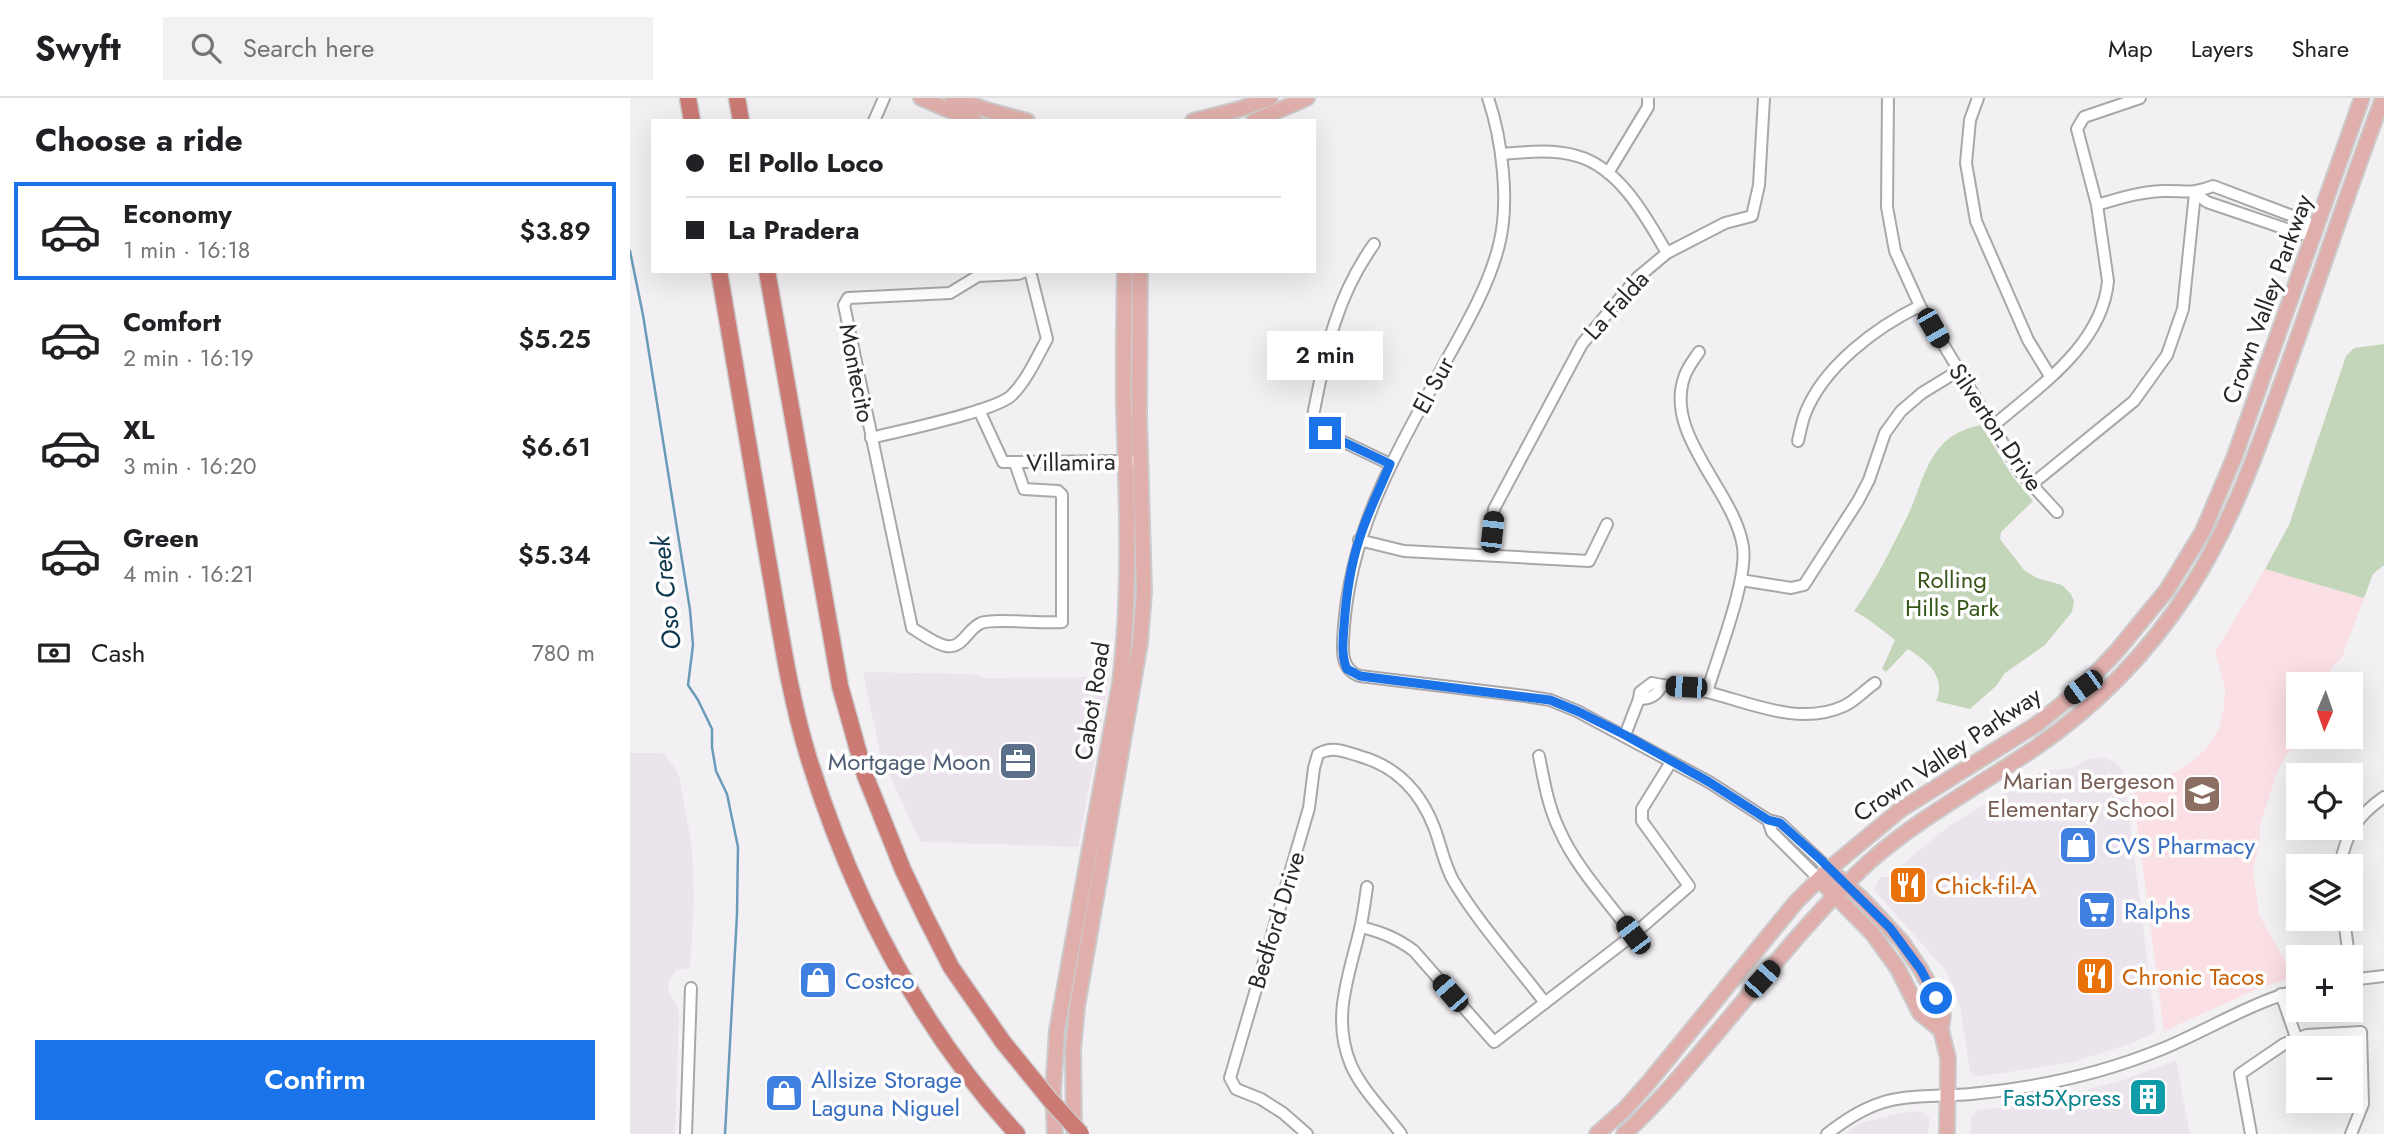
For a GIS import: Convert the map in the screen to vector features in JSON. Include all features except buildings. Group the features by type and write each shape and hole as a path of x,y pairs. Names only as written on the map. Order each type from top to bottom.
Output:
{"highway":[{"path":"688,98 692,119"},
{"path":"737,98 741,119"},
{"path":"719,273 783,650 807,754 825,807 878,932 914,996 953,1055 1017,1134"},
{"path":"767,273 835,660 846,711 865,775 902,870 951,967 1003,1042 1081,1134"}],"main road":[{"path":"921,98 970,119"},
{"path":"953,98 1021,119"},
{"path":"1201,119 1270,98"},
{"path":"1259,119 1307,98"},
{"name":"Crown Valley Parkway","path":"1597,1134 1650,1082 1797,902 1824,874 1900,810 2037,724 2083,687 2167,590 2203,531 2234,458 2362,98"},
{"name":"Crown Valley Parkway","path":"1624,1134 1685,1070 1841,890 1872,860 1919,823 2035,748 2095,700 2122,676 2167,621 2221,536 2247,476 2383,98"},
{"path":"2298,340 2293,330 2321,250 2321,239 2315,232 2325,230 2338,200 2347,197"},
{"name":"Cabot Road","path":"1055,1134 1053,1092 1057,1030 1119,690 1126,637 1128,588 1123,372 1125,273"},
{"name":"Cabot Road","path":"1074,1134 1073,1051 1077,1007 1140,643 1144,592 1140,273"},
{"path":"2083,687 2095,700"},
{"path":"1824,874 1896,935 1921,970 1943,1015 1941,1030 1948,1058 1947,1134"},
{"path":"1841,890 1898,969 1920,1013 1941,1030"}],"street":[{"path":"875,116 884,98"},
{"name":"El Sur","path":"1488,98 1502,154 1504,194 1499,244 1474,311 1390,464 1359,540 1346,600 1343,658 1347,669 1360,676 1550,700 1625,735"},
{"path":"1608,173 1648,107 1648,98"},
{"name":"La Falda","path":"1489,555 1494,509 1582,344 1637,278 1667,253 1725,223 1752,216 1759,185 1764,98"},
{"name":"Silverton Drive","path":"1888,98 1887,207 1895,251 1920,306 2021,473 2057,512"},
{"path":"1978,98 1970,120 1966,163 1976,221 2028,340 2050,376"},
{"path":"1993,426 2084,343 2095,324 2107,292 2108,281 2098,205 2077,129 2084,117 2140,98"},
{"path":"1502,154 1543,151 1578,156 1608,173 1647,220 1667,253"},
{"path":"2098,205 2136,194 2167,191 2195,193 2213,186 2306,220 2315,232 2301,234 2207,202 2195,193"},
{"path":"2031,485 2134,401 2167,355 2183,309 2195,193"},
{"path":"2235,211 2240,195"},
{"path":"1374,244 1349,285 1331,330 1312,421 1325,433 1390,464"},
{"name":"Montecito","path":"1008,273 978,276 950,293 848,298 844,305 912,628 944,646 953,646 963,641 970,630 982,623 1062,622 1062,495 1058,491 1024,489 1014,463"},
{"path":"871,438 978,410 1011,397 1031,369 1047,339 1029,273"},
{"path":"1798,441 1805,413 1834,370 1867,338 1891,320 1920,306"},
{"path":"1699,352 1685,374 1681,392 1682,411 1692,443 1733,516 1744,550 1741,580 1707,692"},
{"path":"1741,580 1791,588 1804,585 1869,480 1885,433 1901,411 1922,393 1958,371"},
{"name":"Villamira","path":"978,410 1003,463 1141,461"},
{"path":"1359,540 1405,551 1590,561 1607,524"},
{"path":"1824,874 1780,823 1768,820 1709,782 1625,735 1640,692 1652,683 1686,687 1801,715 1824,712 1845,705 1875,683"},
{"name":"Bedford Drive","path":"1307,1134 1283,1113 1261,1099 1236,1089 1232,1085 1231,1070 1309,808 1318,754 1327,749 1337,749 1379,762 1411,786 1434,827 1452,879 1545,1003"},
{"path":"1539,756 1548,798 1570,851 1633,935"},
{"path":"1361,927 1385,933 1414,951 1494,1042 1633,935 1689,886 1642,821 1642,809 1671,761"},
{"path":"2343,854 2347,838 2364,811 2384,797"},
{"path":"1367,887 1361,927 1344,986 1341,1011 1343,1038 1352,1066 1364,1086 1401,1134"},
{"path":"2363,979 2384,976"},
{"path":"686,1134 691,988"},
{"path":"1827,1134 1843,1122 1882,1102 1901,1098 2016,1089 2132,1061 2286,993"},
{"path":"2281,994 2296,1036"},
{"path":"2305,1036 2361,1032 2361,1036"},
{"path":"2251,1134 2240,1074 2286,1043"},
{"path":"2351,1134 2359,1113"}],"shaded area":[{"name":"Marian Bergeson Elementary School","path":"2265,569 2364,598 2342,657 2331,668 2331,672 2286,672 2286,749 2291,749 2277,773 2260,824 2253,870 2259,915 2286,963 2286,980 2257,989 2164,1031 2132,784 2168,776 2186,766 2205,750 2218,730 2224,709 2225,688 2215,652"},
{"path":"863,672 972,674 985,678 1110,677 1078,847 920,842 880,753"},
{"path":"630,753 663,753 673,765 679,776 692,847 694,900 690,968 676,970 668,983 679,1015 675,1134 630,1134"},
{"path":"2100,757 2114,761 2122,769 2156,1032 2130,1044 2073,1062 1977,1077 1970,1071 1960,1007 1945,970 1874,890 1880,877 1887,877 1950,825 2041,771 2072,768 2086,760"},
{"path":"2176,1060 2190,1134 1970,1134 1971,1117 1978,1110 2013,1106 2078,1092 2123,1080"},
{"path":"1921,1111 1930,1119 1928,1134 1845,1134 1860,1123"}],"green space":[{"path":"2384,344 2384,565 2373,574 2364,598 2265,569 2289,525 2346,356 2354,348"},
{"name":"Rolling Hills Park","path":"1981,425 2013,477 2033,501 2001,532 2000,539 2024,570 2037,578 2062,585 2074,601 2072,612 2045,645 2005,673 1996,686 1970,709 1936,701 1939,692 1937,677 1928,664 1908,649 1886,672 1882,669 1895,640 1854,611 1895,541 1932,458 1954,435"}],"waterway":[{"name":"Oso Creek","path":"630,251 643,315 690,610 693,645 688,685 712,729 716,771 727,794 738,847 725,1134"}],"place":[{"name":"Mortgage Moon","path":"1018,761"},
{"name":"Marian Bergeson Elementary School","path":"2202,794"},
{"name":"CVS Pharmacy","path":"2078,845"},
{"name":"Chick-fil-A","path":"1908,885"},
{"name":"Ralphs","path":"2097,910"},
{"name":"Chronic Tacos","path":"2095,976"},
{"name":"Costco","path":"818,980"},
{"name":"Allsize Storage Laguna Niguel","path":"784,1093"},
{"name":"Fast5Xpress","path":"2148,1097"}],"route":[{"path":"1325,433 1390,464 1359,540 1351,572 1343,640 1343,658 1347,669 1360,676 1550,700 1625,735 1748,805 1768,820 1780,823 1890,928 1921,970 1936,998"}]}
